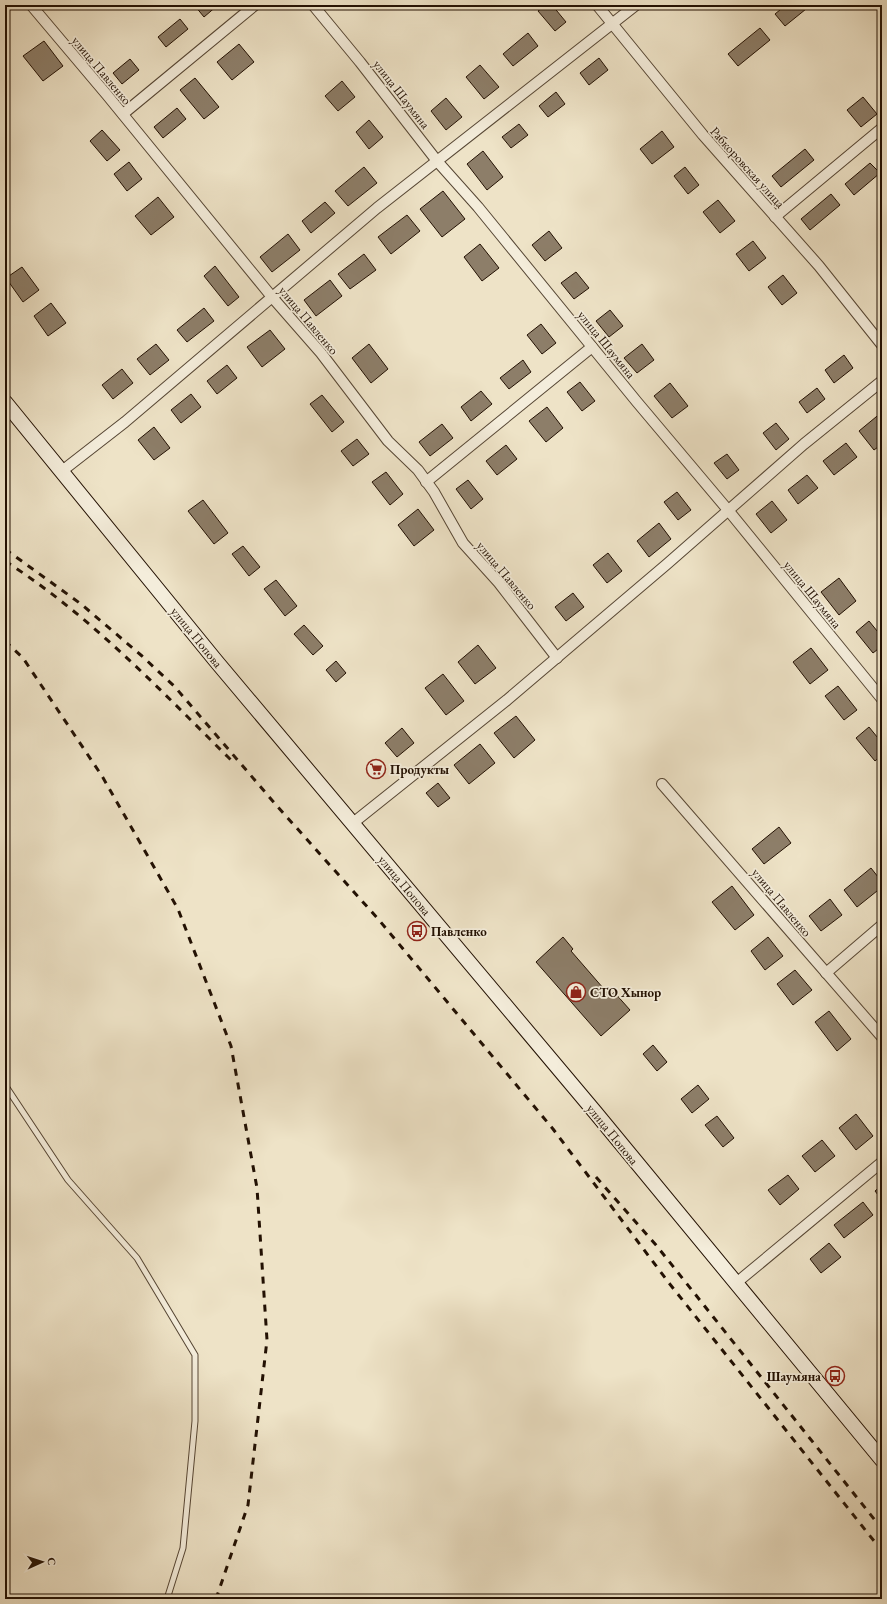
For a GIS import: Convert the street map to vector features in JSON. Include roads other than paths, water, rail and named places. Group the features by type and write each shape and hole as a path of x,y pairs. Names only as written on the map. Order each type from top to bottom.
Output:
{"main road":[{"name":"улица Попова","path":"5,402 216,661 595,1112 735,1284 882,1460"}],"street":[{"name":"улица Павленко","path":"31,5 123,114 272,297 321,353 388,441 418,470 434,492 463,542 499,583 557,658"},
{"path":"123,114 255,5"},
{"name":"улица Шаумяна","path":"312,5 360,62 437,161 478,207 882,699"},
{"name":"Рабкоровская улица","path":"597,5 702,135 819,266 882,345"},
{"path":"62,472 125,422 377,208 636,5"},
{"path":"775,217 882,128"},
{"path":"426,482 592,347"},
{"path":"353,823 507,700 667,564 804,444 882,381"},
{"name":"улица Павленко","path":"662,784 882,1037"},
{"path":"826,973 882,925"},
{"path":"735,1284 882,1162"}],"lane":[{"path":"5,1085 68,1180 137,1258 195,1355 195,1421 183,1548 167,1599"}],"railway":[{"path":"5,549 81,604 142,656 175,687 277,806 379,920 553,1129 669,1283 882,1551"},
{"path":"5,561 67,605 96,630 151,681 232,761"},
{"path":"5,641 23,658 102,776 178,909 231,1046 257,1188 267,1340 248,1505 216,1599"},
{"path":"596,1177 656,1245 882,1529"}],"place":[{"name":"Продукты","path":"376,769"},
{"name":"Павленко","path":"417,931"},
{"name":"СТО Хынор","path":"576,992"},
{"name":"Шаумяна","path":"835,1376"}]}
